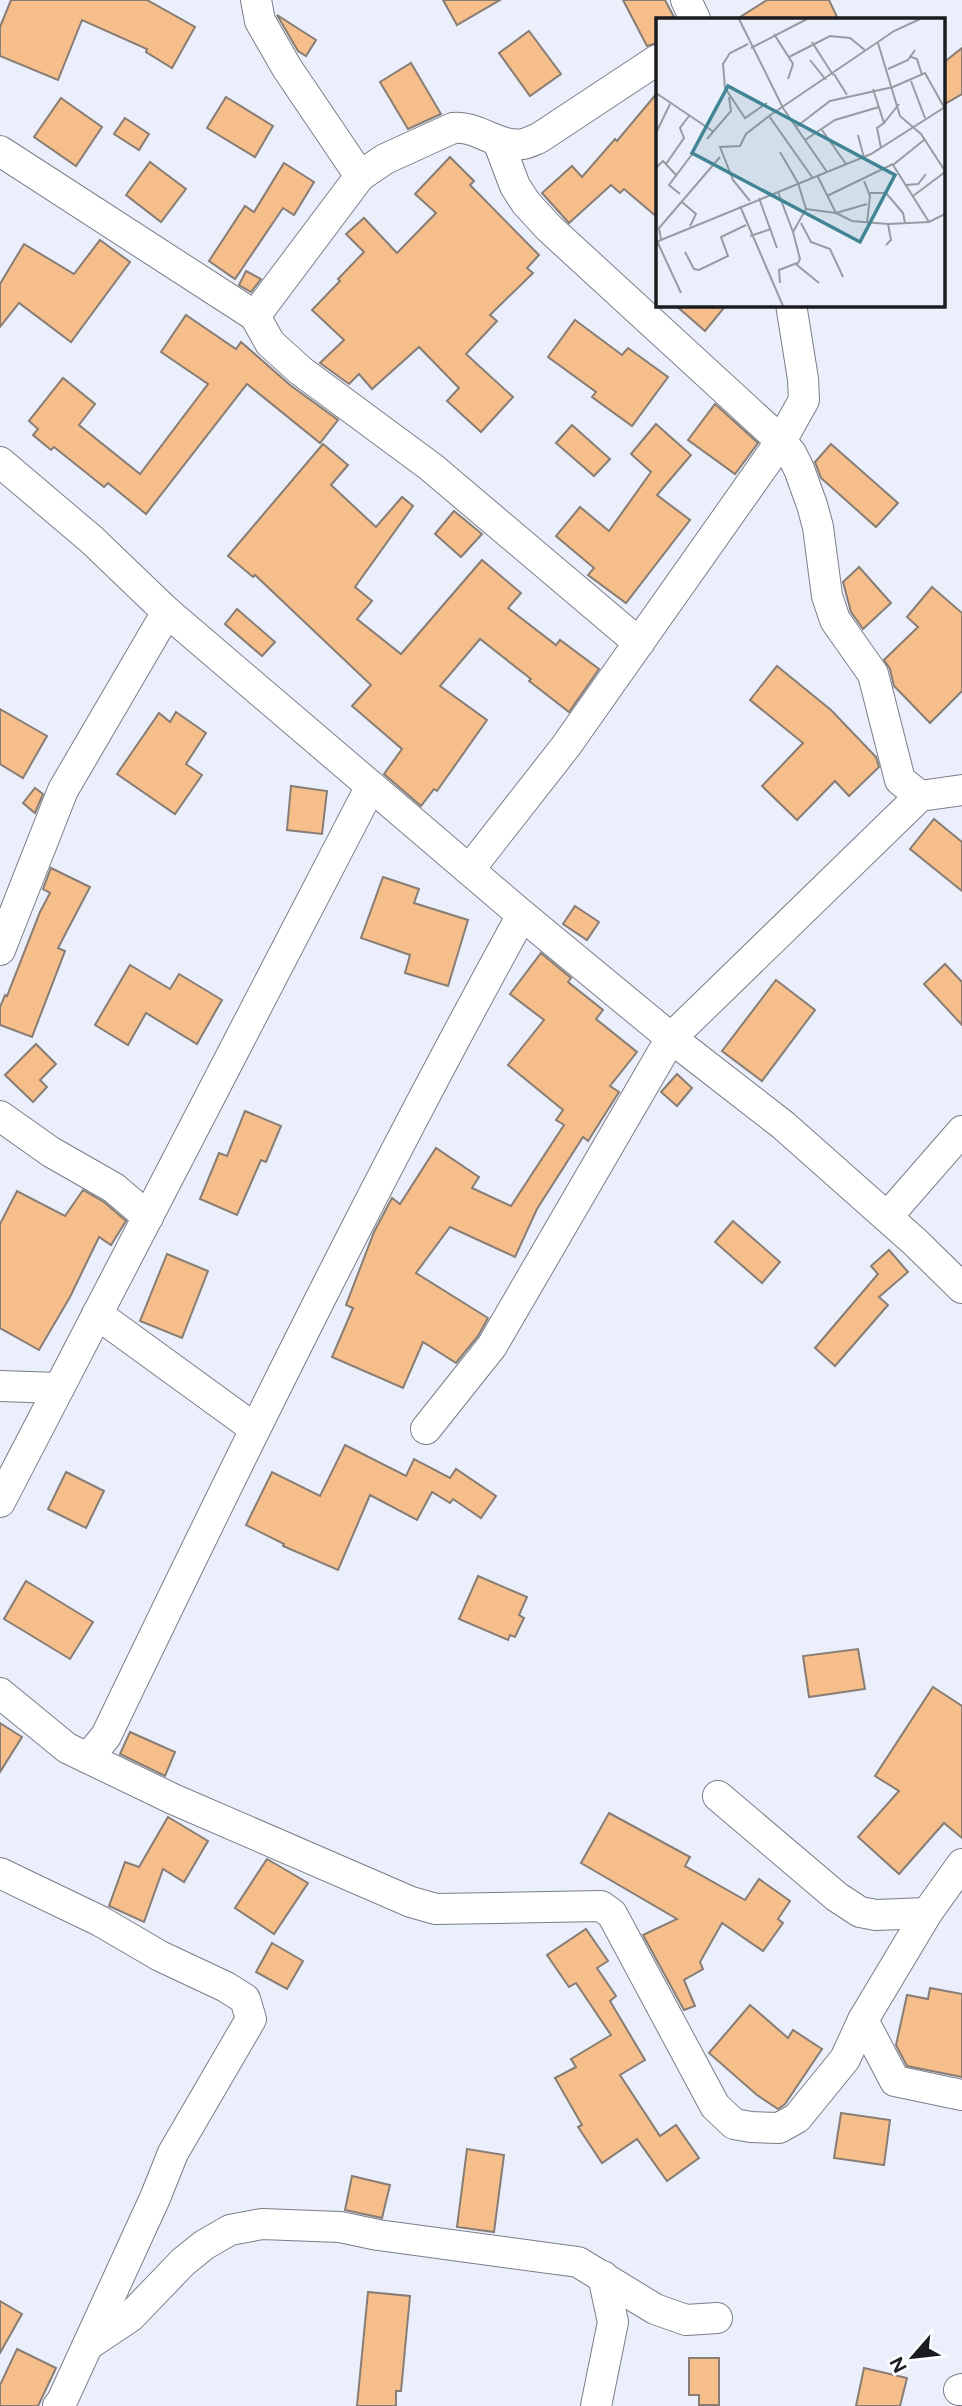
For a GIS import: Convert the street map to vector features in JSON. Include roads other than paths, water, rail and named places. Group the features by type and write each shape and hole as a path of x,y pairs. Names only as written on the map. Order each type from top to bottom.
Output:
{"street":[{"path":"256,0 260,21 287,68 360,176"},
{"path":"686,0 695,18"},
{"path":"255,316 360,176 385,159 453,128 464,127 498,141 521,144 539,138 656,61"},
{"path":"498,141 515,186 526,203 549,228 791,453 818,527 827,596 835,620 873,674 900,780 920,796"},
{"path":"0,151 255,316 270,343 301,371 431,467 639,643"},
{"path":"469,870 558,756 781,441 804,400 791,306"},
{"path":"0,462 92,540 167,612 522,915 671,1038 783,1125 962,1287"},
{"path":"0,950 63,790 167,612"},
{"path":"0,1502 371,786"},
{"path":"426,1429 492,1346 671,1038 920,796 962,790"},
{"path":"88,1758 106,1736 254,1428 433,1076 522,915"},
{"path":"0,1116 51,1152 114,1188 148,1217"},
{"path":"887,1217 962,1131"},
{"path":"97,1314 254,1428"},
{"path":"0,1386 59,1388"},
{"path":"0,1693 67,1748 198,1810 411,1902 436,1909 601,1906 612,1914 715,2106 734,2124 779,2128 797,2118 845,2059 863,2020 927,1913 962,1864"},
{"path":"718,1796 837,1897 860,1912 927,1913"},
{"path":"0,1873 100,1921 160,1956 226,1987 245,1999 251,2019 173,2153 155,2198 58,2406"},
{"path":"863,2020 895,2081 962,2095"},
{"path":"845,2059 884,2060"},
{"path":"87,2346 131,2317 183,2262 204,2245 230,2230 262,2224 340,2227 378,2235 578,2262 655,2309 686,2320 718,2318"},
{"path":"597,2406 613,2322 603,2276"}]}
